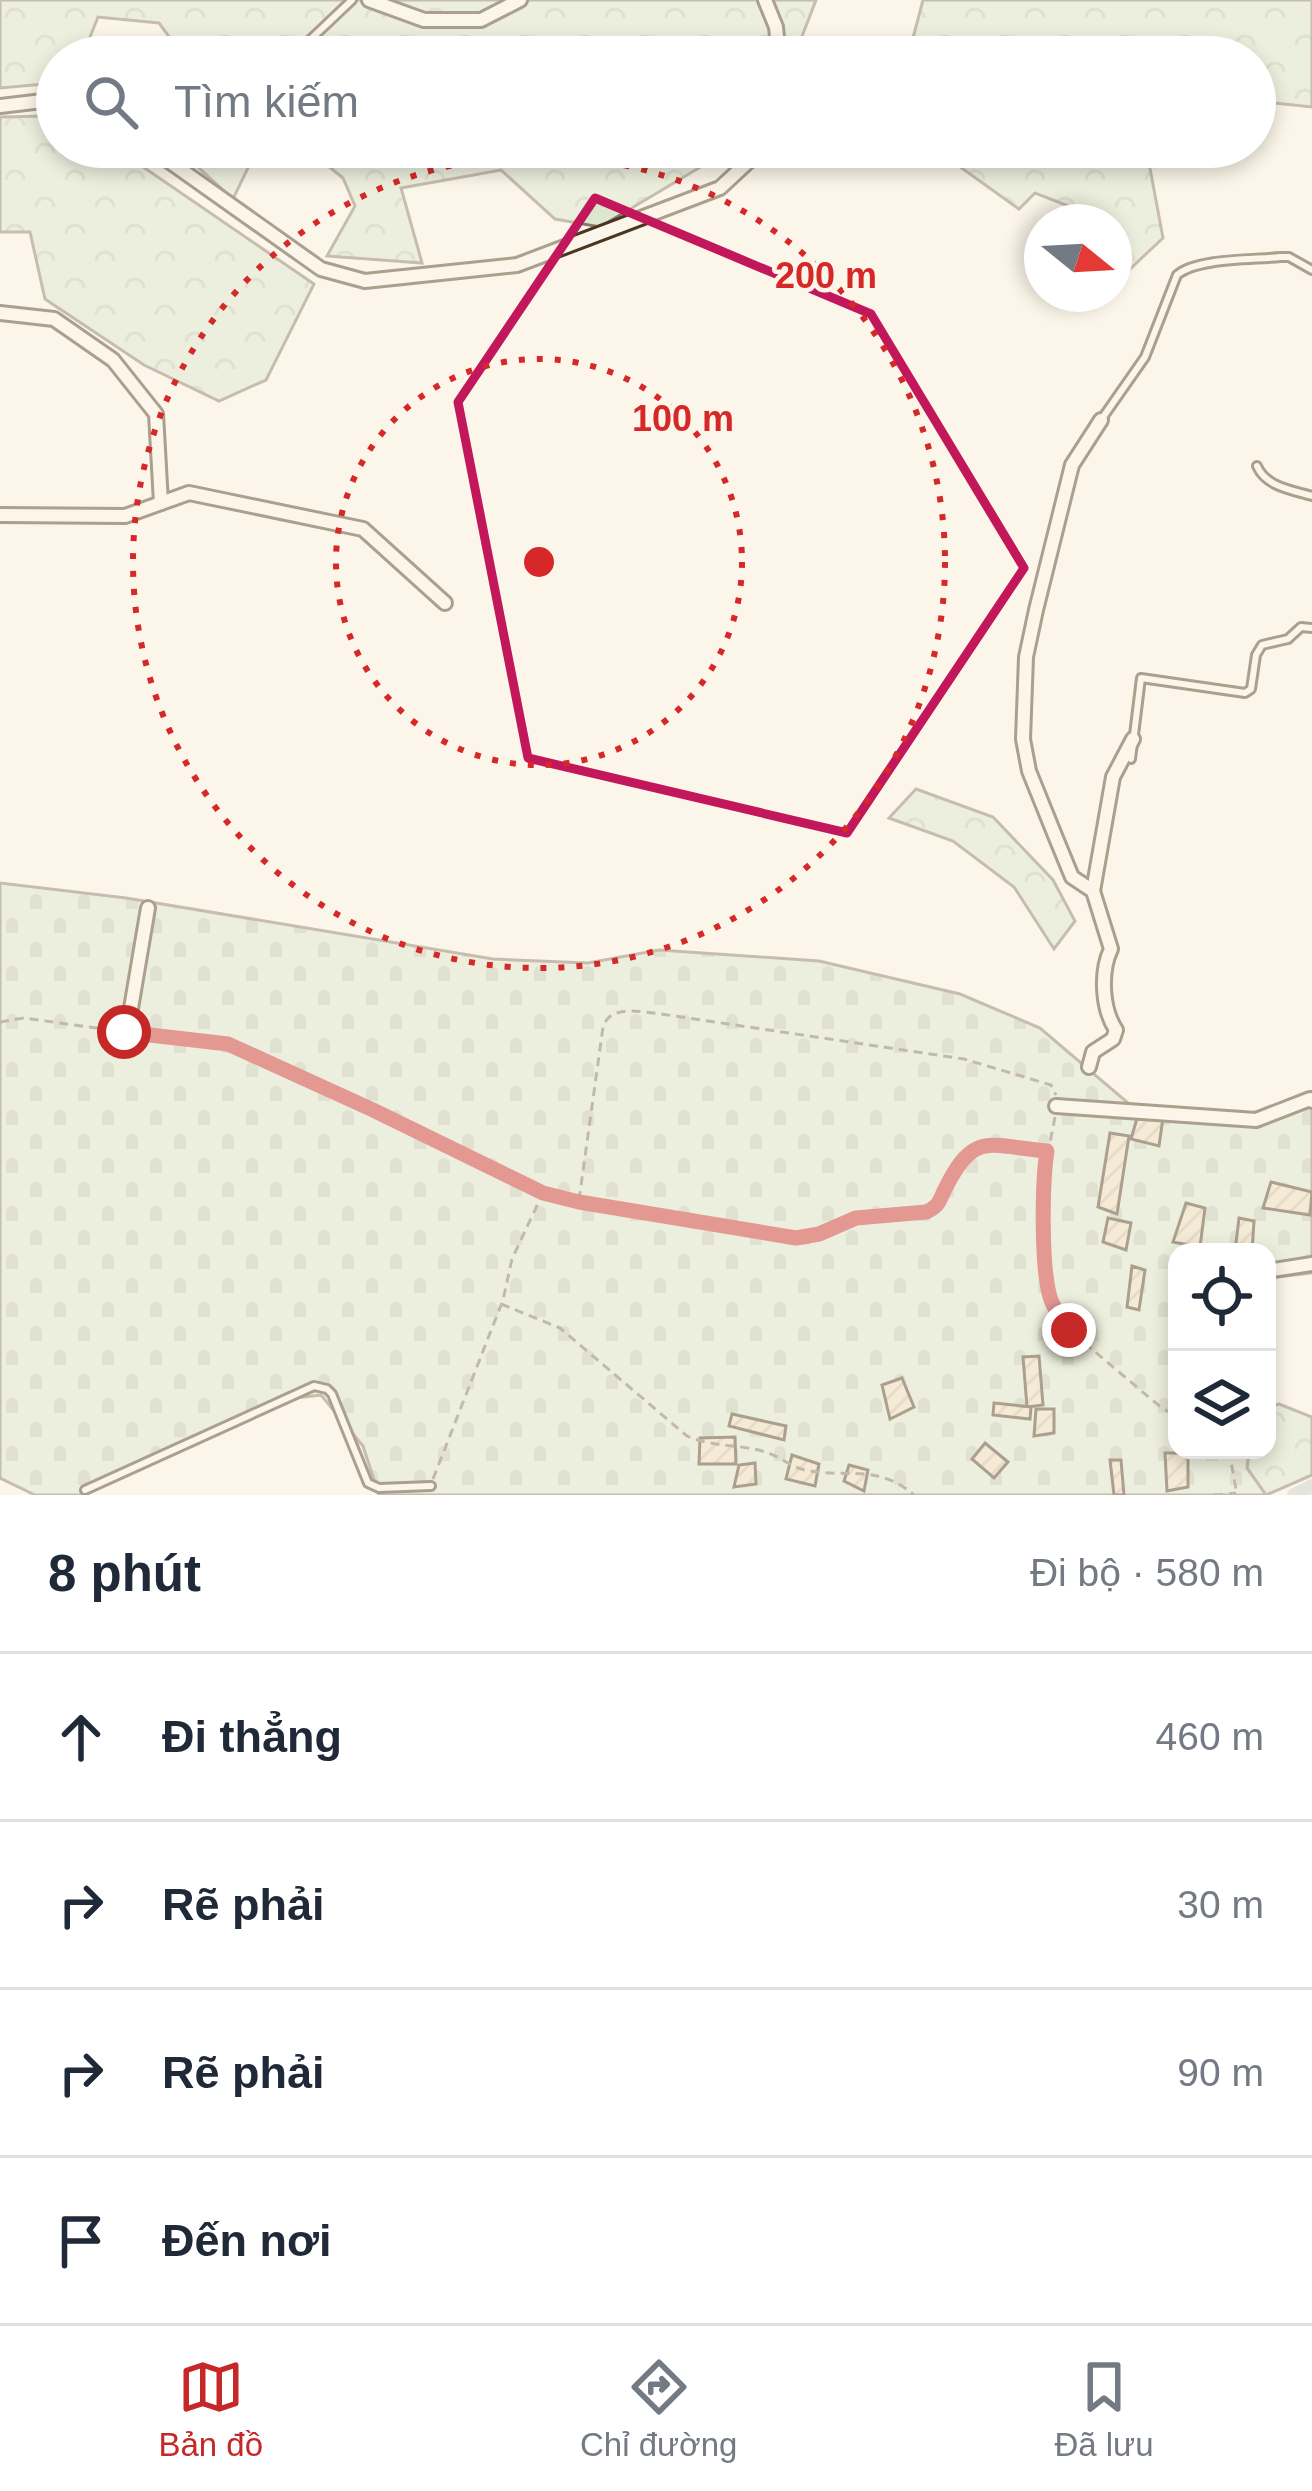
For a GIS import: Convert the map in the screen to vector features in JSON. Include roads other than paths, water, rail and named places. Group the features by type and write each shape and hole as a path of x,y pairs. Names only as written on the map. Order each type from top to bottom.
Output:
{"street":[{"path":"370,0 424,20 481,20 520,0"},
{"path":"765,0 777,36"},
{"path":"0,106 36,102"},
{"path":"182,168 321,269 365,281 517,265 721,188 742,168"},
{"path":"0,313 54,319 112,361 156,414 161,503"},
{"path":"1093,891 1072,877 1029,771 1023,739 1026,657 1036,610 1072,465 1101,419"},
{"path":"0,515 125,516 189,494 364,529 445,603"},
{"path":"1089,1067 1093,1052 1113,1039 1116,1030 1108,1018 1104,965 1111,949 1093,891 1112,777 1132,739"},
{"path":"128,1032 148,908"},
{"path":"1056,1106 1256,1120 1312,1101"},
{"path":"1276,1270 1312,1264"}],"lane":[{"path":"314,36 352,0"},
{"path":"1101,419 1145,357 1182,271 1280,257 1312,270"},
{"path":"1257,466 1267,480 1312,496"},
{"path":"1130,759 1141,678 1249,692 1262,645 1284,640 1301,627 1312,628"},
{"path":"85,1490 314,1386 332,1394 368,1483 379,1488 430,1486"}],"waterway":[{"path":"1294,1495 1312,1486"}]}
